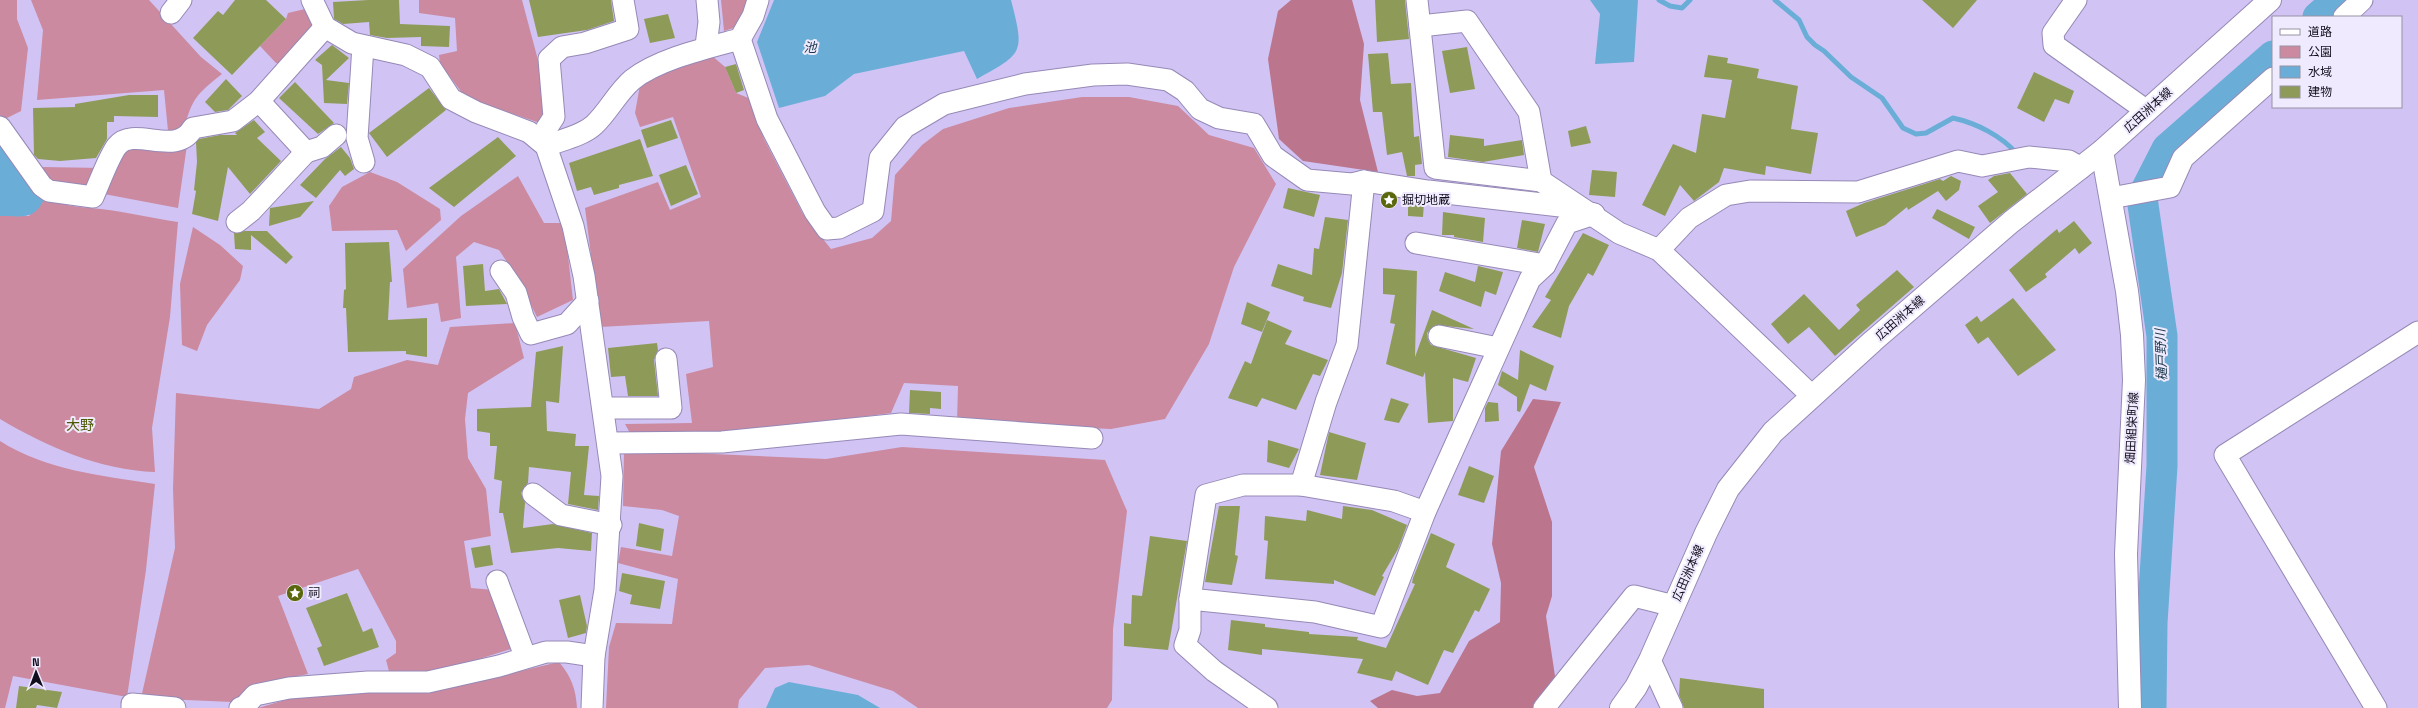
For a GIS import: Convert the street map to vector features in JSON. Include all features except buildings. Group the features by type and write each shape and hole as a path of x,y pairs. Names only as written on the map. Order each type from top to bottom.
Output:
{"main road":[{"name":"広田洲本線","path":"1621,708 1636,687 1650,660 1706,533 1728,489 1773,432 2011,222 2102,151 2270,0"},
{"name":"畑田組栄町線","path":"2102,151 2115,197 2133,350 2134,380 2126,554 2130,708"}],"street":[{"path":"312,0 325,27 352,43 406,55 430,67 451,99 476,112 529,132 542,143 573,226 588,301 610,443 612,476 611,525 605,590 594,656 592,708"},
{"path":"542,143 554,117 549,59 562,47 585,43 628,29 623,0"},
{"path":"706,46 709,22 707,0"},
{"path":"758,0 753,16 740,39 767,119 815,212 827,229 839,228 873,211 880,158 905,127 944,104 1025,84 1093,75 1127,74 1168,80 1185,91 1200,109 1219,118 1254,124 1273,156 1307,180 1352,184 1364,181 1428,191 1569,207 1594,214"},
{"path":"1417,0 1435,168 1541,181 1594,214 1619,233 1659,250 1812,396"},
{"path":"2076,0 2053,33 2054,45 2147,111"},
{"path":"2345,16 2362,0"},
{"path":"1420,26 1467,20 1529,112 1541,181"},
{"path":"0,127 42,186 49,191 93,197 117,146 130,138 169,142 190,135 193,128 233,122 259,101 325,27"},
{"path":"542,143 582,132 594,125 632,80 655,67 706,46 740,39"},
{"path":"363,46 357,138 364,162"},
{"path":"2115,197 2170,187 2183,158 2209,132 2272,79"},
{"path":"259,101 306,152"},
{"path":"237,222 251,211 306,152 322,147 336,135"},
{"path":"1659,250 1689,218 1726,195 1750,191 1858,192 1958,161 1982,166 2029,157 2069,161 2081,168"},
{"path":"1301,486 1326,402 1347,345 1364,181"},
{"path":"1190,599 1315,612 1381,626 1425,512 1530,279 1545,265 1567,223 1594,214"},
{"path":"1416,243 1545,265"},
{"path":"502,271 516,293 523,317 531,334 567,324 588,301"},
{"path":"2376,708 2225,455 2418,332"},
{"path":"1439,336 1498,348"},
{"path":"604,408 671,408 666,359"},
{"path":"610,443 722,442 901,424 1092,438"},
{"path":"1267,708 1214,671 1185,645 1190,630 1190,599 1206,495 1243,485 1301,486 1394,501 1425,512"},
{"path":"533,494 561,514 611,525"},
{"path":"497,581 525,656"},
{"path":"1544,708 1634,596 1674,606"},
{"path":"240,708 245,706 255,695 269,690 368,682 428,682 499,666 525,656 546,652 567,652 594,656"},
{"path":"1650,660 1672,708"},
{"path":"132,708 132,704 175,708"}],"green space":[{"path":"0,0 17,0 17,19 28,48 21,111 7,118 0,118"},
{"path":"31,0 149,0 201,57 222,74 197,97 190,109 184,128 168,131 164,90 37,100 43,30"},
{"path":"419,0 522,0 542,75 546,105 540,123 466,98 440,64 439,55 457,51 455,18 419,13"},
{"path":"721,0 754,0 740,26 724,31"},
{"path":"305,9 317,27 282,65 276,63 260,46 286,19 288,13"},
{"path":"710,54 725,67 736,93 751,99 764,139 803,214 831,249 872,238 891,221 895,175 922,145 943,129 1009,108 1082,97 1129,97 1178,106 1209,135 1254,148 1276,184 1234,267 1209,344 1165,419 1111,429 957,422 958,386 904,383 891,413 715,436 631,435 625,424 692,423 686,374 713,367 709,321 600,327 585,208 658,182 670,210 701,197 673,117 640,127 635,113 640,85 683,63"},
{"path":"134,145 187,145 178,208 104,194 120,155"},
{"path":"42,167 104,168 92,188 48,183"},
{"path":"370,172 397,182 440,209 441,220 406,251 397,230 332,231 329,206 342,187"},
{"path":"518,176 544,223 562,223 567,247 573,300 537,317 517,277 499,250 474,242 456,257 461,318 441,322 438,303 407,308 403,269 461,216"},
{"path":"45,197 59,203 73,206 111,210 178,222 170,317 152,428 155,472 114,467 94,462 55,448 0,419 0,216 29,216"},
{"path":"193,227 220,245 243,266 240,280 207,325 197,351 182,345 180,284"},
{"path":"515,323 524,358 468,393 465,419 468,458 486,489 491,536 464,541 471,588 494,590 511,649 441,671 390,675 386,660 396,653 396,641 358,569 278,596 308,674 258,684 232,702 141,698 175,548 173,489 176,393 319,409 351,389 354,377 407,360 438,365 450,327"},
{"path":"0,441 17,451 55,465 95,475 155,484 146,570 127,697 13,676 5,708 0,708"},
{"path":"902,447 1105,460 1127,511 1113,629 1112,700 1107,708 918,708 893,691 809,665 765,668 739,700 738,708 606,708 609,647 616,623 672,624 678,579 618,563 621,547 672,556 679,516 662,510 623,506 624,450 826,459"},
{"path":"559,662 567,672 572,683 577,708 258,708 302,695 444,689"}],"shaded area":[{"path":"1291,0 1352,0 1364,44 1360,100 1378,172 1303,161 1279,139 1268,59 1278,11"},
{"path":"1533,399 1561,402 1534,467 1552,522 1552,596 1546,616 1555,676 1550,708 1378,708 1370,701 1392,690 1417,696 1440,693 1469,641 1500,622 1501,583 1492,544 1501,451"}],"water":[{"name":"池","path":"774,0 1011,0 1019,42 1012,57 977,79 964,51 854,74 825,96 779,108 757,42"},
{"path":"1590,0 1638,0 1634,62 1595,64 1600,14"},
{"path":"0,141 45,197 37,210 27,216 0,216"},
{"path":"789,682 858,695 880,708 766,708 775,688"}],"waterway":[{"path":"1659,0 1670,6 1682,8 1690,0"},
{"path":"1775,0 1799,20 1807,37 1815,45 1824,51 1851,77 1882,98 1903,128 1916,134 1926,133 1953,118 1962,120 1988,131 2004,141 2017,154"},
{"name":"樋戸野川","path":"2319,16 2338,0"},
{"name":"樋戸野川","path":"2151,708 2152,623 2162,466 2162,336 2142,198 2167,149 2272,57"}],"place":[{"name":"掘切地蔵","path":"1389,200"},
{"name":"祠","path":"295,593"}],"district":[{"name":"大野","path":"80,425"}]}
